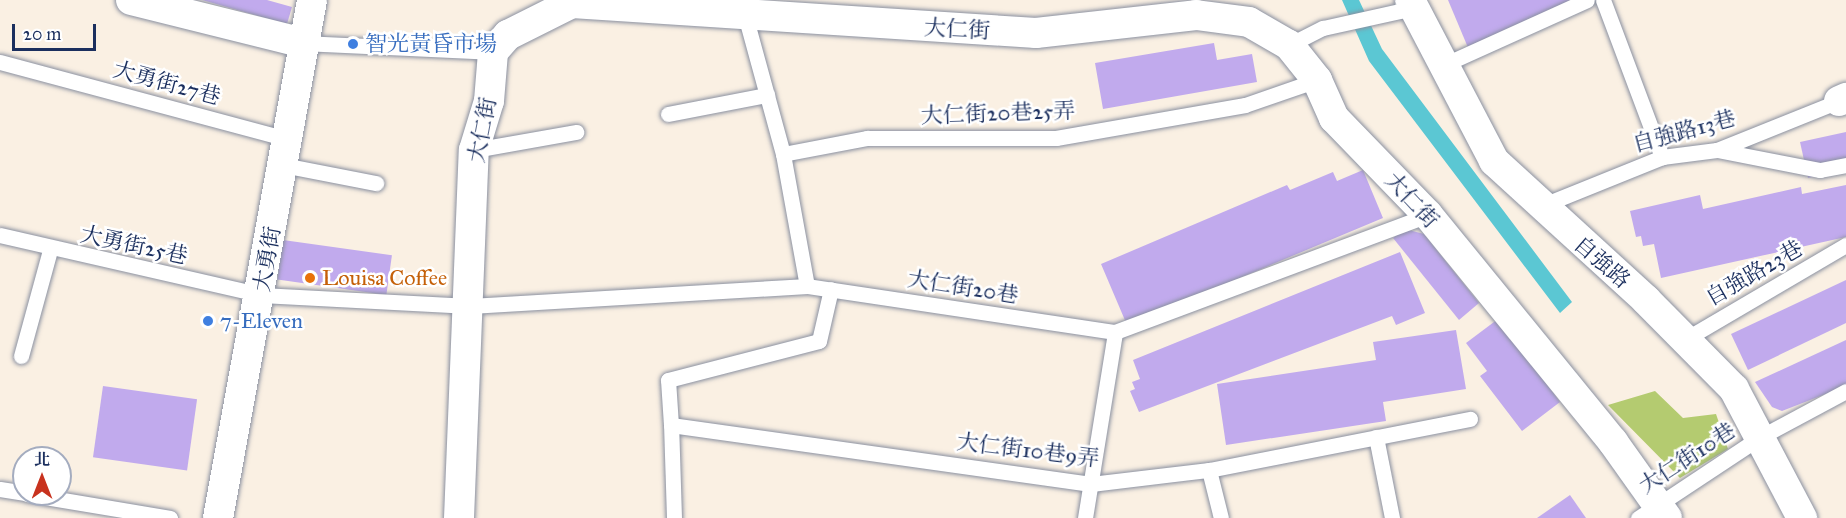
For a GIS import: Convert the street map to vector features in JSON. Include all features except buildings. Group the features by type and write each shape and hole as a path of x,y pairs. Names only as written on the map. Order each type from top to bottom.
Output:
{"street":[{"path":"131,0 304,43"},
{"name":"大勇街","path":"218,518 261,295 312,0"},
{"name":"大仁街","path":"459,518 470,306 474,150 489,101 494,52 508,35 572,3 1036,33 1196,15 1250,22 1289,45 1317,80 1334,118 1428,215 1655,513"},
{"name":"自強路","path":"1412,4 1442,66 1494,161 1734,390 1762,436 1802,518"}],"lane":[{"path":"1442,66 1587,0"},
{"path":"1603,0 1662,157"},
{"path":"1289,45 1323,28 1372,18 1412,4"},
{"path":"745,15 783,154 807,286"},
{"path":"304,43 494,52"},
{"name":"大勇街27巷","path":"0,62 286,152 376,183"},
{"name":"大仁街20巷25弄","path":"783,154 867,138 1056,138 1245,105 1317,80"},
{"path":"668,114 767,95"},
{"name":"自強路13巷","path":"1541,206 1662,157 1718,150 1842,99"},
{"path":"474,150 576,132"},
{"path":"1718,150 1820,170 1846,165"},
{"name":"大仁街20巷","path":"470,306 807,286 1115,332 1428,215"},
{"name":"大勇街25巷","path":"0,235 50,250 261,295 470,306"},
{"name":"自強路23巷","path":"1684,340 1846,245"},
{"path":"21,356 50,250"},
{"path":"674,518 668,380 819,341 831,289"},
{"path":"1085,518 1115,332"},
{"name":"大仁街10巷","path":"1655,513 1762,436 1846,391"},
{"name":"大仁街10巷9弄","path":"671,425 1091,484 1209,471 1470,419"},
{"path":"1376,437 1392,518"},
{"path":"1209,471 1221,518"},
{"path":"72,502 171,518"}],"green space":[{"path":"1655,391 1683,418 1716,414 1728,449 1680,478 1608,405"}],"water":[{"path":"1342,0 1359,0 1382,49 1572,302 1560,313 1369,61"}],"place":[{"name":"智光黃昏市場","path":"353,44"},
{"name":"Louisa Coffee","path":"310,278"},
{"name":"7-Eleven","path":"208,321"}]}
